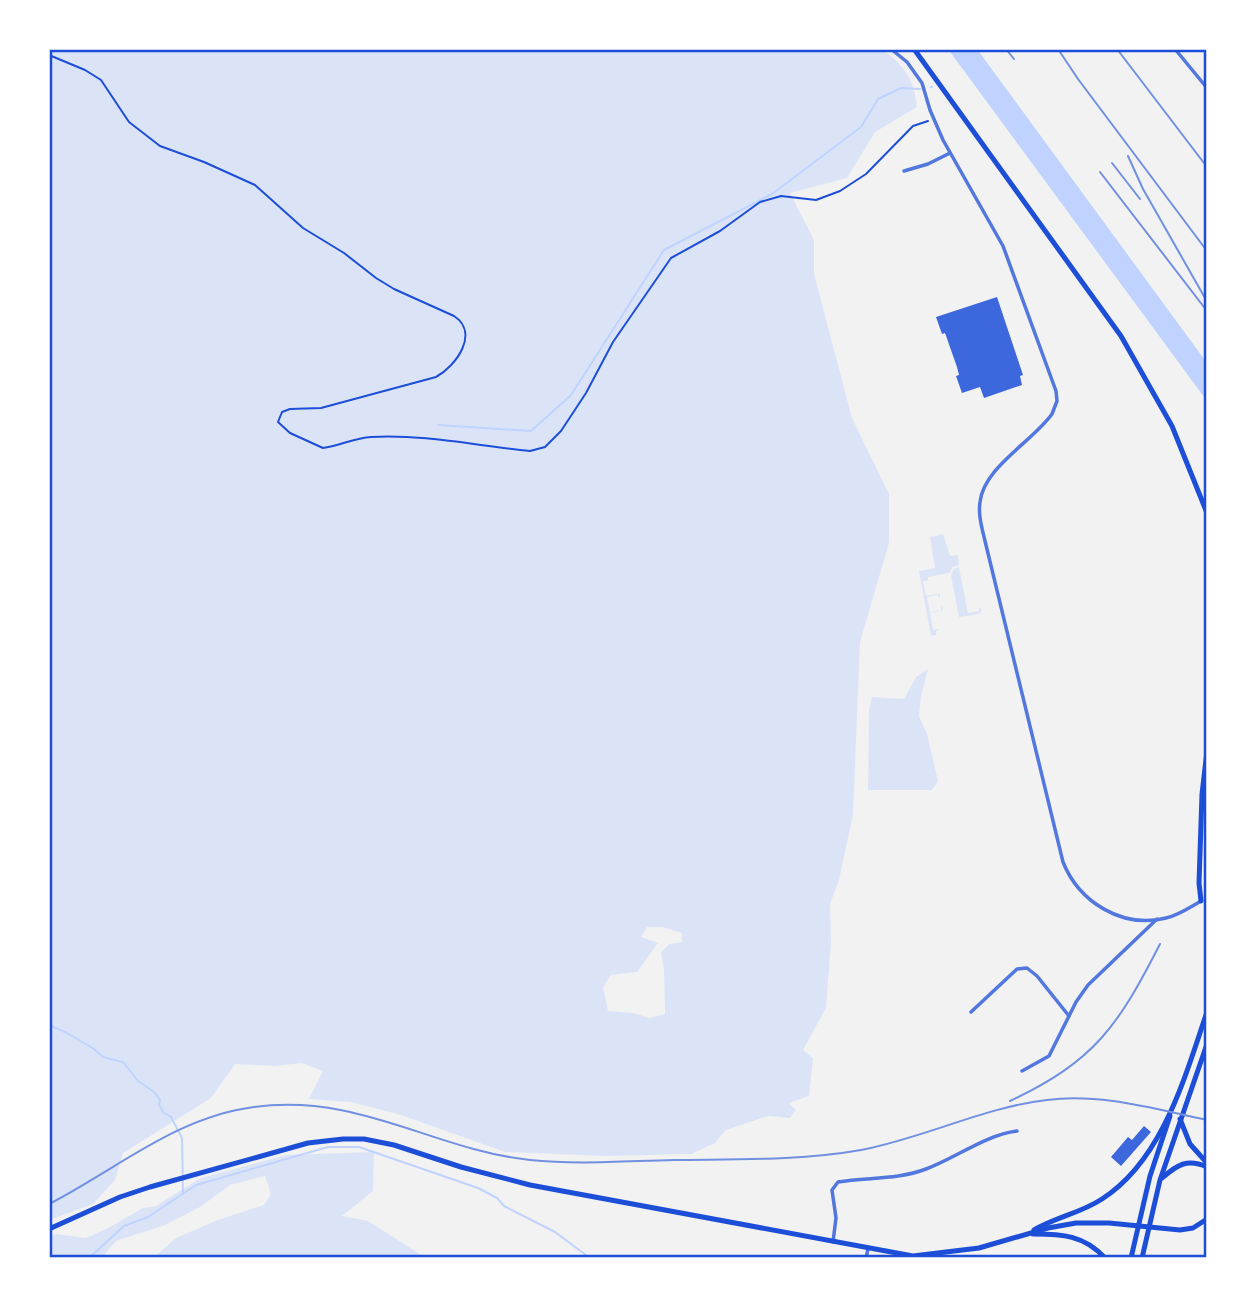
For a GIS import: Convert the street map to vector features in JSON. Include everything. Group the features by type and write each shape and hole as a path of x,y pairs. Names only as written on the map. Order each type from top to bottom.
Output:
{"main road":[{"path":"914,49 1126,344 1172,426 1207,513"},
{"path":"1201,901 1199,867 1207,751"},
{"path":"1131,1258 1150,1176 1207,1012"},
{"path":"1142,1258 1160,1180 1207,1044"},
{"path":"1026,1234 1043,1224 1086,1208 1120,1186 1145,1158 1177,1096"},
{"path":"1180,1118 1190,1144 1207,1165"},
{"path":"49,1229 120,1197 150,1187 308,1143 354,1139 394,1145 516,1182 867,1249 926,1256 979,1248 1076,1223 1186,1230 1199,1226 1207,1219"},
{"path":"1160,1180 1176,1166 1186,1162 1207,1165"},
{"path":"1026,1234 1067,1235 1077,1238 1105,1258"}],"street":[{"path":"891,49 903,57 922,83 934,120 950,153 1003,246 1056,391 1057,401 1052,414 992,476 983,490 979,510 1063,862 1078,888 1098,906 1119,916 1157,919 1174,915 1201,901"},
{"path":"1175,49 1207,88"},
{"path":"904,171 928,164 950,153"},
{"path":"1022,1071 1049,1056 1088,985 1157,919"},
{"path":"971,1012 1011,974 1027,968 1037,976 1069,1016"},
{"path":"833,1242 836,1218 832,1190 838,1182 887,1178 916,1172 1001,1134 1017,1131"},
{"path":"866,1258 867,1249"}],"path":[{"path":"49,55 101,79 129,122 160,146 255,185 303,228 344,253 376,278 454,316 464,326 466,336 461,352 449,369 436,377 321,408 286,409 280,414 278,419 284,429 323,448 354,439 381,437 432,439 540,450 561,431 574,412 614,341 671,258 720,231 760,202 780,196 816,200 840,191 866,174 913,126 934,120"}],"shaded area":[{"path":"49,49 881,49 889,54 911,81 917,107 875,132 847,178 790,193 814,240 814,274 852,418 889,494 889,543 860,642 853,814 839,880 830,904 831,942 826,1008 803,1050 813,1058 809,1096 789,1103 796,1110 790,1118 768,1116 726,1130 715,1143 691,1154 606,1156 505,1152 401,1115 351,1102 309,1099 323,1071 302,1063 275,1066 235,1064 211,1098 123,1153 115,1180 93,1204 49,1220","holes":["647,927 662,927 682,933 682,942 669,944 661,953 665,1014 649,1018 634,1013 608,1011 603,987 611,975 637,972 658,943 641,937"]},
{"path":"943,534 950,556 958,555 959,565 953,567 949,573 928,577 928,580 923,581 926,596 940,594 940,599 938,595 927,597 930,612 941,610 941,605 943,610 930,613 933,630 939,629 936,635 931,636 919,571 935,568 930,537"},
{"path":"959,567 968,613 979,611 979,607 982,610 979,614 959,617 951,575 954,569"},
{"path":"928,669 919,716 927,734 938,781 932,790 868,790 869,709 872,697 904,699 916,677"},
{"path":"374,1152 373,1191 342,1216 368,1221 426,1258 153,1258 176,1238 218,1220 264,1205 271,1194 265,1176 230,1185 200,1207 165,1225 116,1241 102,1258 49,1258 49,1236 56,1234 86,1238 143,1208 156,1206 201,1178 286,1155"}],"water":[{"path":"948,49 977,49 1207,363 1207,401"}],"building":[{"path":"997,297 1023,375 1020,376 1022,385 984,398 980,387 962,393 956,376 959,375 957,367 945,333 942,334 936,317"},
{"path":"1144,1126 1151,1132 1121,1166 1111,1157 1128,1137 1132,1140"}],"waterway":[{"path":"438,425 531,431 571,395 664,250 772,194 861,127 878,99 901,88 920,89"},
{"path":"49,1025 67,1033 103,1057 123,1062 138,1081 154,1092 160,1100 159,1105 164,1113 171,1117 182,1138 183,1194"},
{"path":"89,1258 124,1226 148,1217 196,1185 328,1147 359,1147 478,1188 497,1198 504,1206 555,1232 590,1258"}],"railway":[{"path":"1006,49 1014,59"},
{"path":"1058,49 1207,251"},
{"path":"1117,49 1207,167"},
{"path":"1128,156 1143,189 1205,298"},
{"path":"1112,163 1140,199"},
{"path":"1100,172 1207,311"},
{"path":"1010,1101 1063,1071 1101,1038 1131,998 1160,944"},
{"path":"49,1204 173,1133 199,1121 254,1107 292,1105 328,1108 395,1124 494,1154 566,1162 768,1159 838,1154 885,1145 1001,1109 1067,1098 1127,1103 1207,1120"}]}
